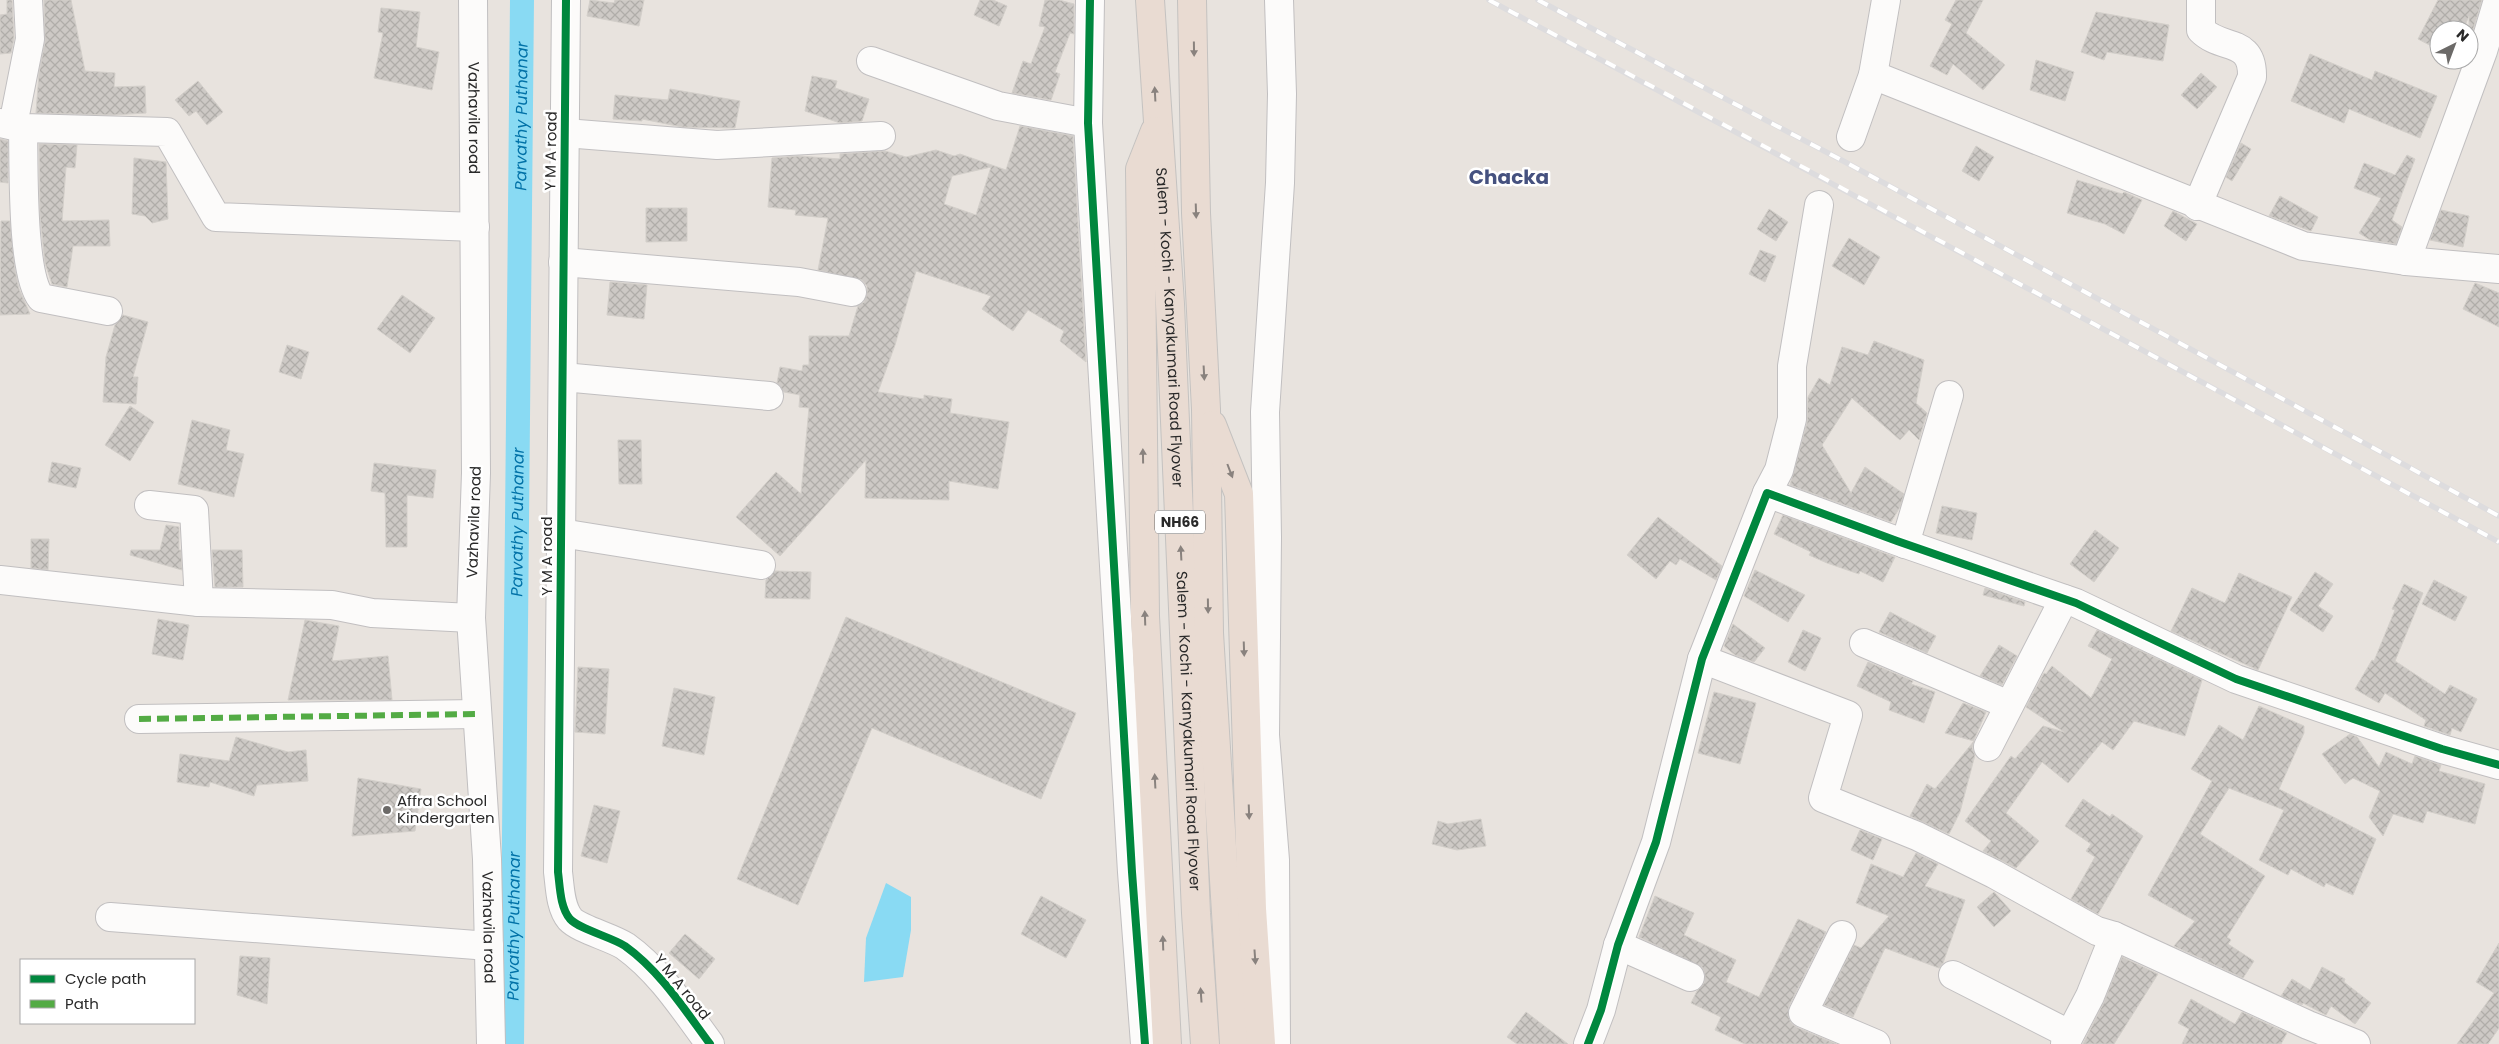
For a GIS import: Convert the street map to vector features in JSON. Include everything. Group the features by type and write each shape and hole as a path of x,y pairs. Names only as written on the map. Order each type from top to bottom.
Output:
{"highway":[{"name":"Salem - Kochi - Kanyakumari Road Flyover","path":"1150,0 1170,304 1196,913 1204,1044"},
{"name":"Salem - Kochi - Kanyakumari Road Flyover","path":"1192,0 1196,213 1206,410 1209,632 1234,1044"},
{"path":"1157,127 1140,169 1145,616 1167,1044"},
{"path":"1206,410 1239,494 1252,909 1261,1044"}],"street":[{"path":"28,0 30,39 12,125 35,291 41,298 108,310"},
{"name":"Vazhavila road","path":"473,0 476,472 472,618 487,859 491,1044"},
{"name":"Y M A road","path":"566,0 558,872 562,901 569,918 576,925 596,932 624,946 646,964 663,981 710,1044"},
{"path":"1090,0 1088,123 1131,862 1145,1044"},
{"path":"1276,1044 1274,860 1265,734 1267,537 1265,412 1280,184 1282,94 1279,0"},
{"path":"1851,137 1873,74 1886,0"},
{"path":"2197,206 2252,77 2252,64 2249,54 2236,46 2208,36 2202,30 2201,0"},
{"path":"2406,261 2483,51 2498,0"},
{"path":"871,61 998,106 1088,123"},
{"path":"1873,74 2197,206 2302,246 2406,261 2499,269"},
{"path":"12,125 167,132 216,217 474,227"},
{"path":"564,133 717,145 881,136"},
{"path":"1588,1044 1601,1010 1618,945 1656,842 1702,659 1767,492 1779,470 1792,419 1792,366 1819,205"},
{"path":"563,262 799,282 852,292"},
{"path":"562,377 769,396"},
{"path":"1904,544 1949,396"},
{"path":"1767,492 1904,544 2064,599 2236,679 2442,749 2499,765"},
{"path":"149,505 194,510 200,602"},
{"path":"561,533 761,565"},
{"path":"0,580 200,602 332,605 372,613 472,618"},
{"path":"1988,747 2064,599"},
{"path":"1864,643 2010,705"},
{"path":"1702,659 1848,715 1823,798 1917,836 1994,874 2073,919 2114,936 2304,1035 2356,1044"},
{"path":"139,719 477,714"},
{"path":"110,917 489,946"},
{"path":"1842,935 1803,1012 1876,1044"},
{"path":"1953,975 2067,1039 2090,996 2114,936"},
{"path":"1618,945 1690,977"}],"water":[{"path":"886,883 911,897 911,930 903,977 864,982 866,938"}],"building":[{"path":"7,0 12,0 14,38 11,53 0,54 0,15 7,14"},
{"path":"44,0 71,0 85,71 115,73 114,87 145,86 146,113 112,115 36,113 39,73 45,42"},
{"path":"590,0 614,3 615,0 644,0 639,26 587,16"},
{"path":"980,0 993,0 1007,6 999,26 974,15"},
{"path":"1045,0 1059,0 1074,4 1074,34 1070,33 1055,72 1060,74 1051,100 1012,93 1023,61 1031,64 1045,27 1039,26"},
{"path":"1956,0 1983,0 1966,33 2005,65 1983,90 1953,64 1947,75 1930,66 1952,24 1945,20"},
{"path":"2438,0 2482,0 2476,20 2469,20 2469,16 2467,20 2429,20 2429,45 2418,39"},
{"path":"381,8 420,12 416,47 439,52 432,90 374,78 383,33 378,32"},
{"path":"2096,12 2169,25 2163,61 2107,52 2104,60 2081,52"},
{"path":"2310,54 2372,80 2375,71 2437,96 2420,138 2349,109 2344,123 2291,101"},
{"path":"2036,60 2074,72 2065,101 2030,90"},
{"path":"2201,73 2217,87 2197,109 2181,95"},
{"path":"812,76 837,81 835,88 869,99 862,121 840,123 805,111"},
{"path":"198,81 223,112 207,125 196,111 189,116 175,100"},
{"path":"670,89 740,101 735,128 682,127 642,119 642,121 613,119 615,95 668,100"},
{"path":"1020,126 1073,136 1086,362 1060,341 1064,331 1028,310 1013,331 982,309 991,296 916,271 895,345 878,392 924,399 924,395 952,399 950,413 1009,422 998,489 949,481 949,500 865,498 866,460 780,556 736,517 776,472 801,494 809,408 799,407 800,395 784,392 777,383 780,367 802,371 803,365 809,365 809,336 849,336 858,306 864,302 867,294 867,286 862,280 818,270 828,218 795,215 796,210 768,207 772,158 799,156 840,159 840,154 885,151 906,157 936,150 954,156 960,154 1006,170","holes":["991,167 976,215 944,204 952,176"]},
{"path":"0,139 8,141 8,183 0,182"},
{"path":"2241,143 2251,149 2232,181 2226,177"},
{"path":"39,144 77,145 75,168 66,167 62,221 109,220 110,246 73,246 67,287 52,284 45,263 40,216"},
{"path":"1976,146 1994,157 1979,181 1962,171"},
{"path":"2407,155 2415,159 2392,220 2402,227 2396,244 2370,240 2359,233 2381,198 2354,188 2364,163 2395,175"},
{"path":"134,158 166,162 168,219 152,223 145,216 132,214"},
{"path":"2077,180 2122,194 2124,192 2142,200 2124,234 2105,224 2067,213"},
{"path":"2280,196 2318,217 2311,231 2269,216"},
{"path":"646,208 687,208 687,241 646,242"},
{"path":"1769,209 1788,222 1776,241 1757,229"},
{"path":"2441,210 2469,216 2463,247 2430,240"},
{"path":"2173,211 2197,224 2186,241 2164,226"},
{"path":"1,221 10,221 19,289 30,314 0,315"},
{"path":"1849,238 1880,257 1864,285 1832,266"},
{"path":"1760,250 1776,256 1765,282 1749,274"},
{"path":"610,282 647,285 644,319 607,315"},
{"path":"2475,283 2499,293 2499,327 2463,309"},
{"path":"402,295 435,318 410,353 377,329"},
{"path":"123,315 148,322 133,377 138,377 136,404 103,402 106,357 115,325"},
{"path":"1874,341 1924,360 1916,403 1927,413 1919,440 1909,430 1900,440 1852,398 1822,445 1851,493 1865,467 1904,494 1900,507 1891,522 1790,485 1807,423 1808,397 1819,378 1830,385 1842,347 1868,355"},
{"path":"287,345 309,352 301,379 279,372"},
{"path":"130,406 154,422 130,461 105,445"},
{"path":"192,420 230,430 226,450 244,454 234,497 178,484"},
{"path":"618,440 641,440 642,484 619,484"},
{"path":"52,462 81,468 76,488 48,482"},
{"path":"374,463 436,470 433,498 407,495 407,547 386,547 385,493 371,491"},
{"path":"1942,506 1977,513 1972,540 1936,533"},
{"path":"1783,515 1895,557 1883,582 1860,571 1859,574 1827,563 1809,555 1811,552 1774,534"},
{"path":"1658,517 1722,566 1716,580 1680,559 1676,565 1670,561 1656,579 1627,555"},
{"path":"166,525 179,527 179,550 181,550 182,570 130,555 131,550 160,550"},
{"path":"2095,530 2119,548 2094,582 2070,564"},
{"path":"31,539 49,539 48,570 31,568"},
{"path":"212,550 242,550 243,587 215,587"},
{"path":"1755,570 1805,595 1788,622 1744,596"},
{"path":"775,571 811,572 810,599 765,598 766,580"},
{"path":"2315,572 2333,584 2318,606 2333,616 2323,632 2290,610"},
{"path":"2239,573 2292,597 2258,670 2171,631 2192,588 2225,603"},
{"path":"2434,580 2467,597 2455,621 2422,604"},
{"path":"2404,584 2423,593 2395,661 2445,694 2450,685 2477,699 2461,732 2452,728 2450,735 2424,726 2426,720 2385,693 2379,703 2355,689 2372,660 2374,661 2395,610 2392,609"},
{"path":"1985,588 2025,602 2024,606 1983,595"},
{"path":"1890,612 1936,636 1927,653 1879,632"},
{"path":"846,617 1076,713 1041,799 872,728 798,905 737,879"},
{"path":"158,619 189,625 183,660 152,654"},
{"path":"305,620 339,626 332,661 388,656 392,700 288,700"},
{"path":"1733,624 1765,648 1754,662 1735,655 1724,646"},
{"path":"1803,630 1821,638 1805,671 1788,662"},
{"path":"2097,630 2202,680 2185,736 2134,721 2113,750 2102,742 2068,783 2042,762 2006,813 2039,841 2016,868 1983,851 1991,841 1965,821 2011,756 2015,759 2043,726 2064,732 2026,707 2044,673 2046,674 2052,666 2091,698 2112,659 2088,646"},
{"path":"1999,645 2017,656 2002,685 1980,676"},
{"path":"1868,662 1913,681 1911,684 1935,692 1924,723 1889,710 1891,702 1857,686"},
{"path":"578,667 609,669 605,734 575,732"},
{"path":"674,688 715,697 704,755 662,746"},
{"path":"1714,692 1756,703 1740,764 1698,753"},
{"path":"1963,703 1986,712 1974,741 1945,733"},
{"path":"2259,706 2304,726 2304,733 2279,789 2376,839 2353,895 2326,883 2324,887 2291,869 2288,875 2259,860 2284,810 2229,788 2200,834 2265,876 2227,937 2231,940 2228,944 2254,961 2243,978 2174,946 2195,921 2148,895 2212,781 2191,769 2219,725 2243,740"},
{"path":"2350,734 2357,737 2379,767 2386,752 2412,764 2415,756 2441,765 2439,771 2485,784 2475,824 2427,811 2423,823 2393,814 2383,836 2369,817 2380,791 2353,778 2345,784 2322,754"},
{"path":"236,737 288,752 306,750 308,781 257,785 254,796 210,782 209,787 177,782 180,754 229,761"},
{"path":"1974,741 1972,748 1975,755 1960,812 1949,834 1910,816 1927,784 1935,789"},
{"name":"Affra School Kindergarten","path":"358,778 421,789 415,831 352,836"},
{"path":"2083,799 2110,817 2112,814 2143,836 2098,914 2071,899 2095,857 2086,851 2091,844 2065,826"},
{"path":"594,805 620,811 607,863 581,856"},
{"path":"1481,819 1486,846 1457,850 1432,844 1438,821 1448,824"},
{"path":"1860,830 1882,839 1873,860 1851,850"},
{"path":"1916,853 1938,864 1925,886 1965,900 1943,963 1939,968 1885,948 1853,1017 1824,1005 1854,945 1861,948 1889,916 1856,903 1871,864 1903,877"},
{"path":"1994,892 2011,911 1994,927 1977,907"},
{"path":"1041,896 1086,920 1066,958 1021,934"},
{"path":"1655,896 1694,913 1684,935 1736,960 1726,982 1759,997 1798,919 1826,932 1789,1006 1788,1015 1791,1023 1796,1027 1836,1044 1745,1044 1715,1030 1721,1017 1691,1003 1697,991 1704,983 1705,975 1702,967 1639,937"},
{"path":"685,934 715,959 699,979 669,953"},
{"path":"2499,943 2499,1028 2488,1044 2457,1044 2494,993 2476,982"},
{"path":"240,956 270,958 267,1004 237,995"},
{"path":"2122,957 2158,974 2114,1044 2083,1044 2104,1002"},
{"path":"2322,967 2345,979 2344,982 2371,1003 2355,1024 2331,1006 2326,1015 2303,1003 2302,1005 2281,996 2292,979 2310,990"},
{"path":"2191,999 2235,1024 2242,1012 2287,1033 2281,1044 2182,1044 2189,1029 2178,1023"},
{"path":"1526,1012 1568,1044 1517,1044 1507,1037"}],"waterway":[{"name":"Parvathy Puthanar","path":"512,1044 522,0"}],"railway":[{"path":"1489,0 1742,134 2499,542"},
{"path":"1538,0 1847,163 2499,516"}],"marked path":[{"path":"139,719 477,714"}],"cycle path":[{"path":"566,0 558,872 560,890 564,909 570,919 580,926 625,946 638,956 671,991 710,1044"},
{"path":"1090,0 1088,123 1132,872 1145,1044"},
{"path":"1588,1044 1601,1010 1618,945 1656,842 1702,659 1767,493 1897,541 2076,603 2236,679 2442,749 2499,765"}],"place":[{"name":"Affra School Kindergarten","path":"387,810"}],"district":[{"name":"Chacka","path":"1509,177"}]}
